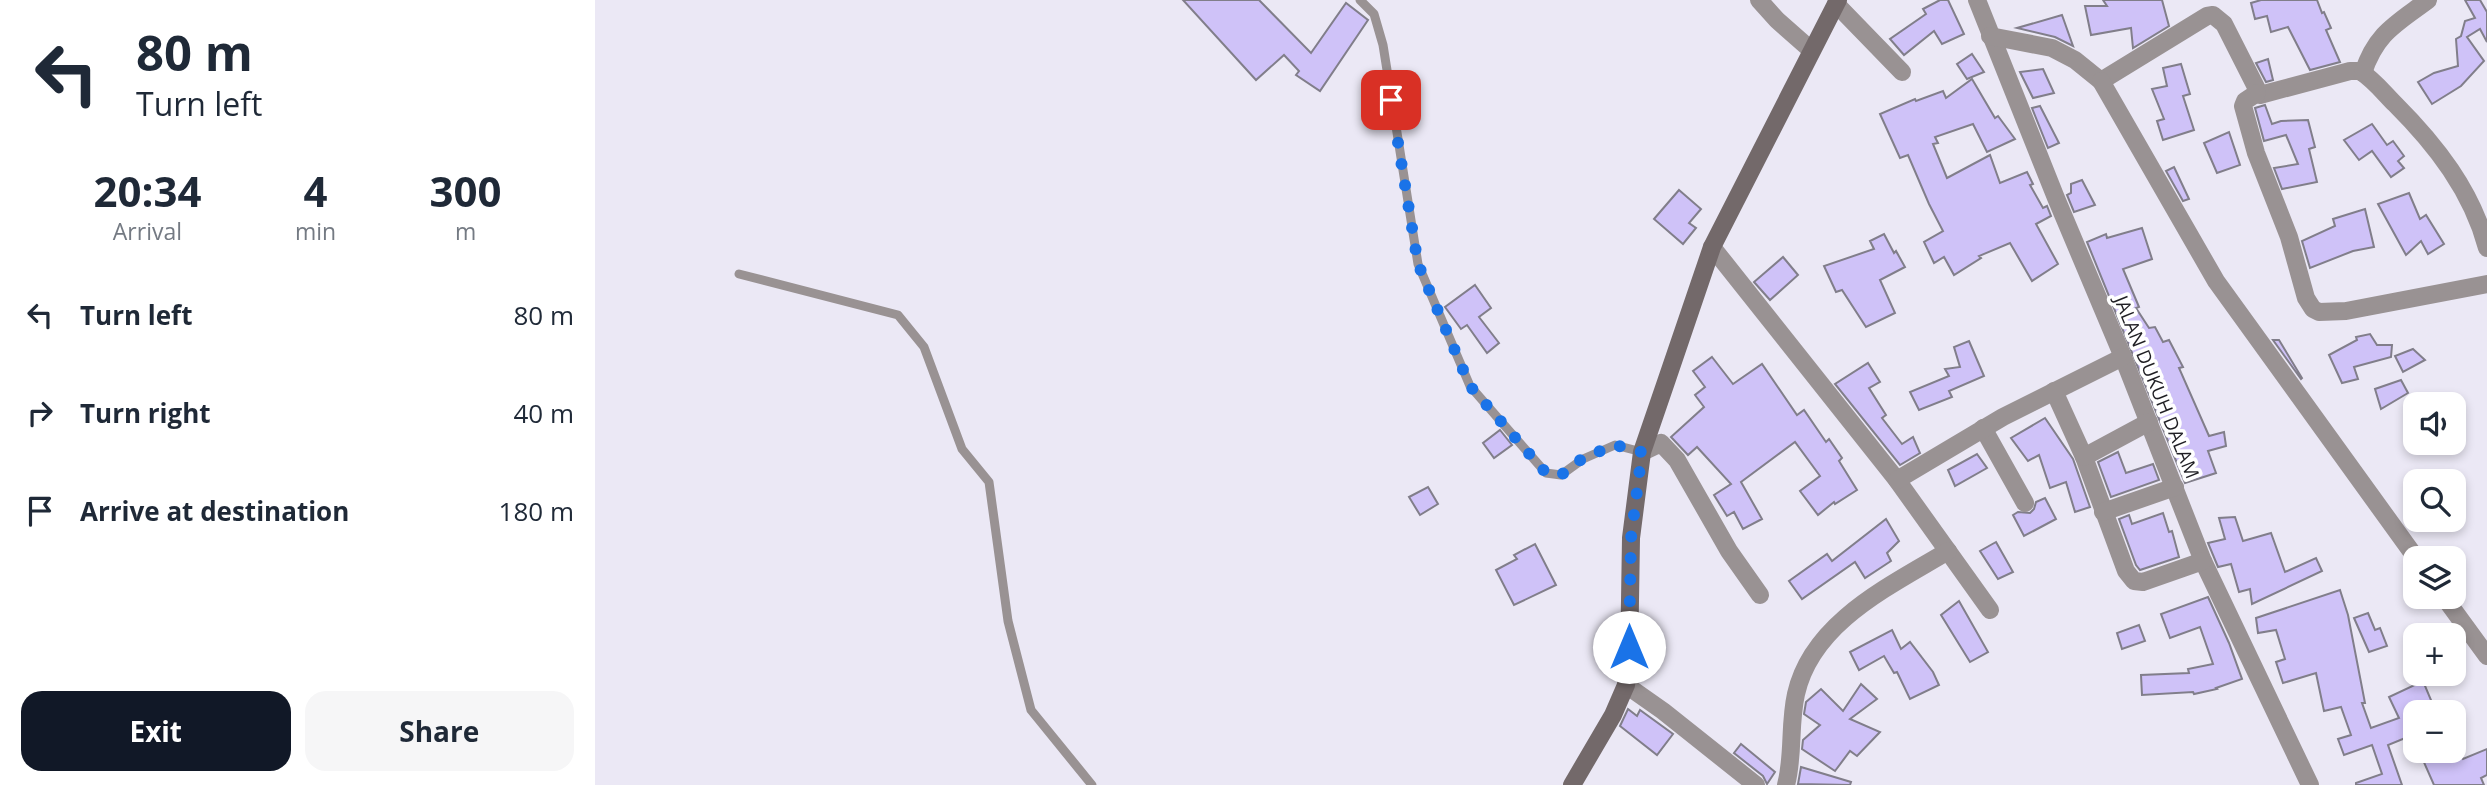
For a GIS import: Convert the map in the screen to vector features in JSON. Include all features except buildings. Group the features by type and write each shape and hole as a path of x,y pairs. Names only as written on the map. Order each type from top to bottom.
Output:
{"street":[{"path":"1759,0 1811,50"},
{"name":"JALAN DUKUH DALAM","path":"1977,0 2203,561 2310,785"},
{"path":"2363,73 2370,53 2380,37 2428,0"},
{"path":"1572,785 1608,725 1626,685 1629,663 1631,538 1642,452 1712,247 1837,2 1902,72"},
{"path":"2101,81 2176,34 2213,15 2224,24 2257,93 2264,95 2350,71 2363,73 2418,127 2454,175 2473,208 2487,247"},
{"path":"1990,36 2052,48 2075,60 2101,81 2217,281 2407,546"},
{"path":"2257,93 2245,101 2243,106 2253,142 2289,237 2306,298 2313,309 2319,312 2346,311 2487,284"},
{"path":"1712,247 1896,480 1990,610"},
{"path":"1896,480 1983,428 2123,357"},
{"path":"2054,391 2084,457 2126,570 2134,581 2143,582 2203,561"},
{"path":"2084,457 2149,422"},
{"path":"1983,428 2025,503"},
{"path":"1642,452 1661,443 1677,460 1729,551 1760,595"},
{"path":"2103,512 2175,487"},
{"path":"1786,785 1792,750 1796,694 1806,665 1824,639 1868,600 1948,551"},
{"path":"2453,609 2487,656"},
{"path":"1626,685 1756,785"}],"lane":[{"path":"1360,0 1374,14 1383,45 1418,264 1470,386 1546,473 1561,475 1583,458 1615,445 1642,452"},
{"path":"739,274 898,314 924,348 962,449 989,482 1008,621 1031,710 1092,785"}],"route":[{"path":"1391,100 1418,264 1470,386 1546,473 1561,475 1583,458 1615,445 1642,452 1631,538 1629,647"}]}
